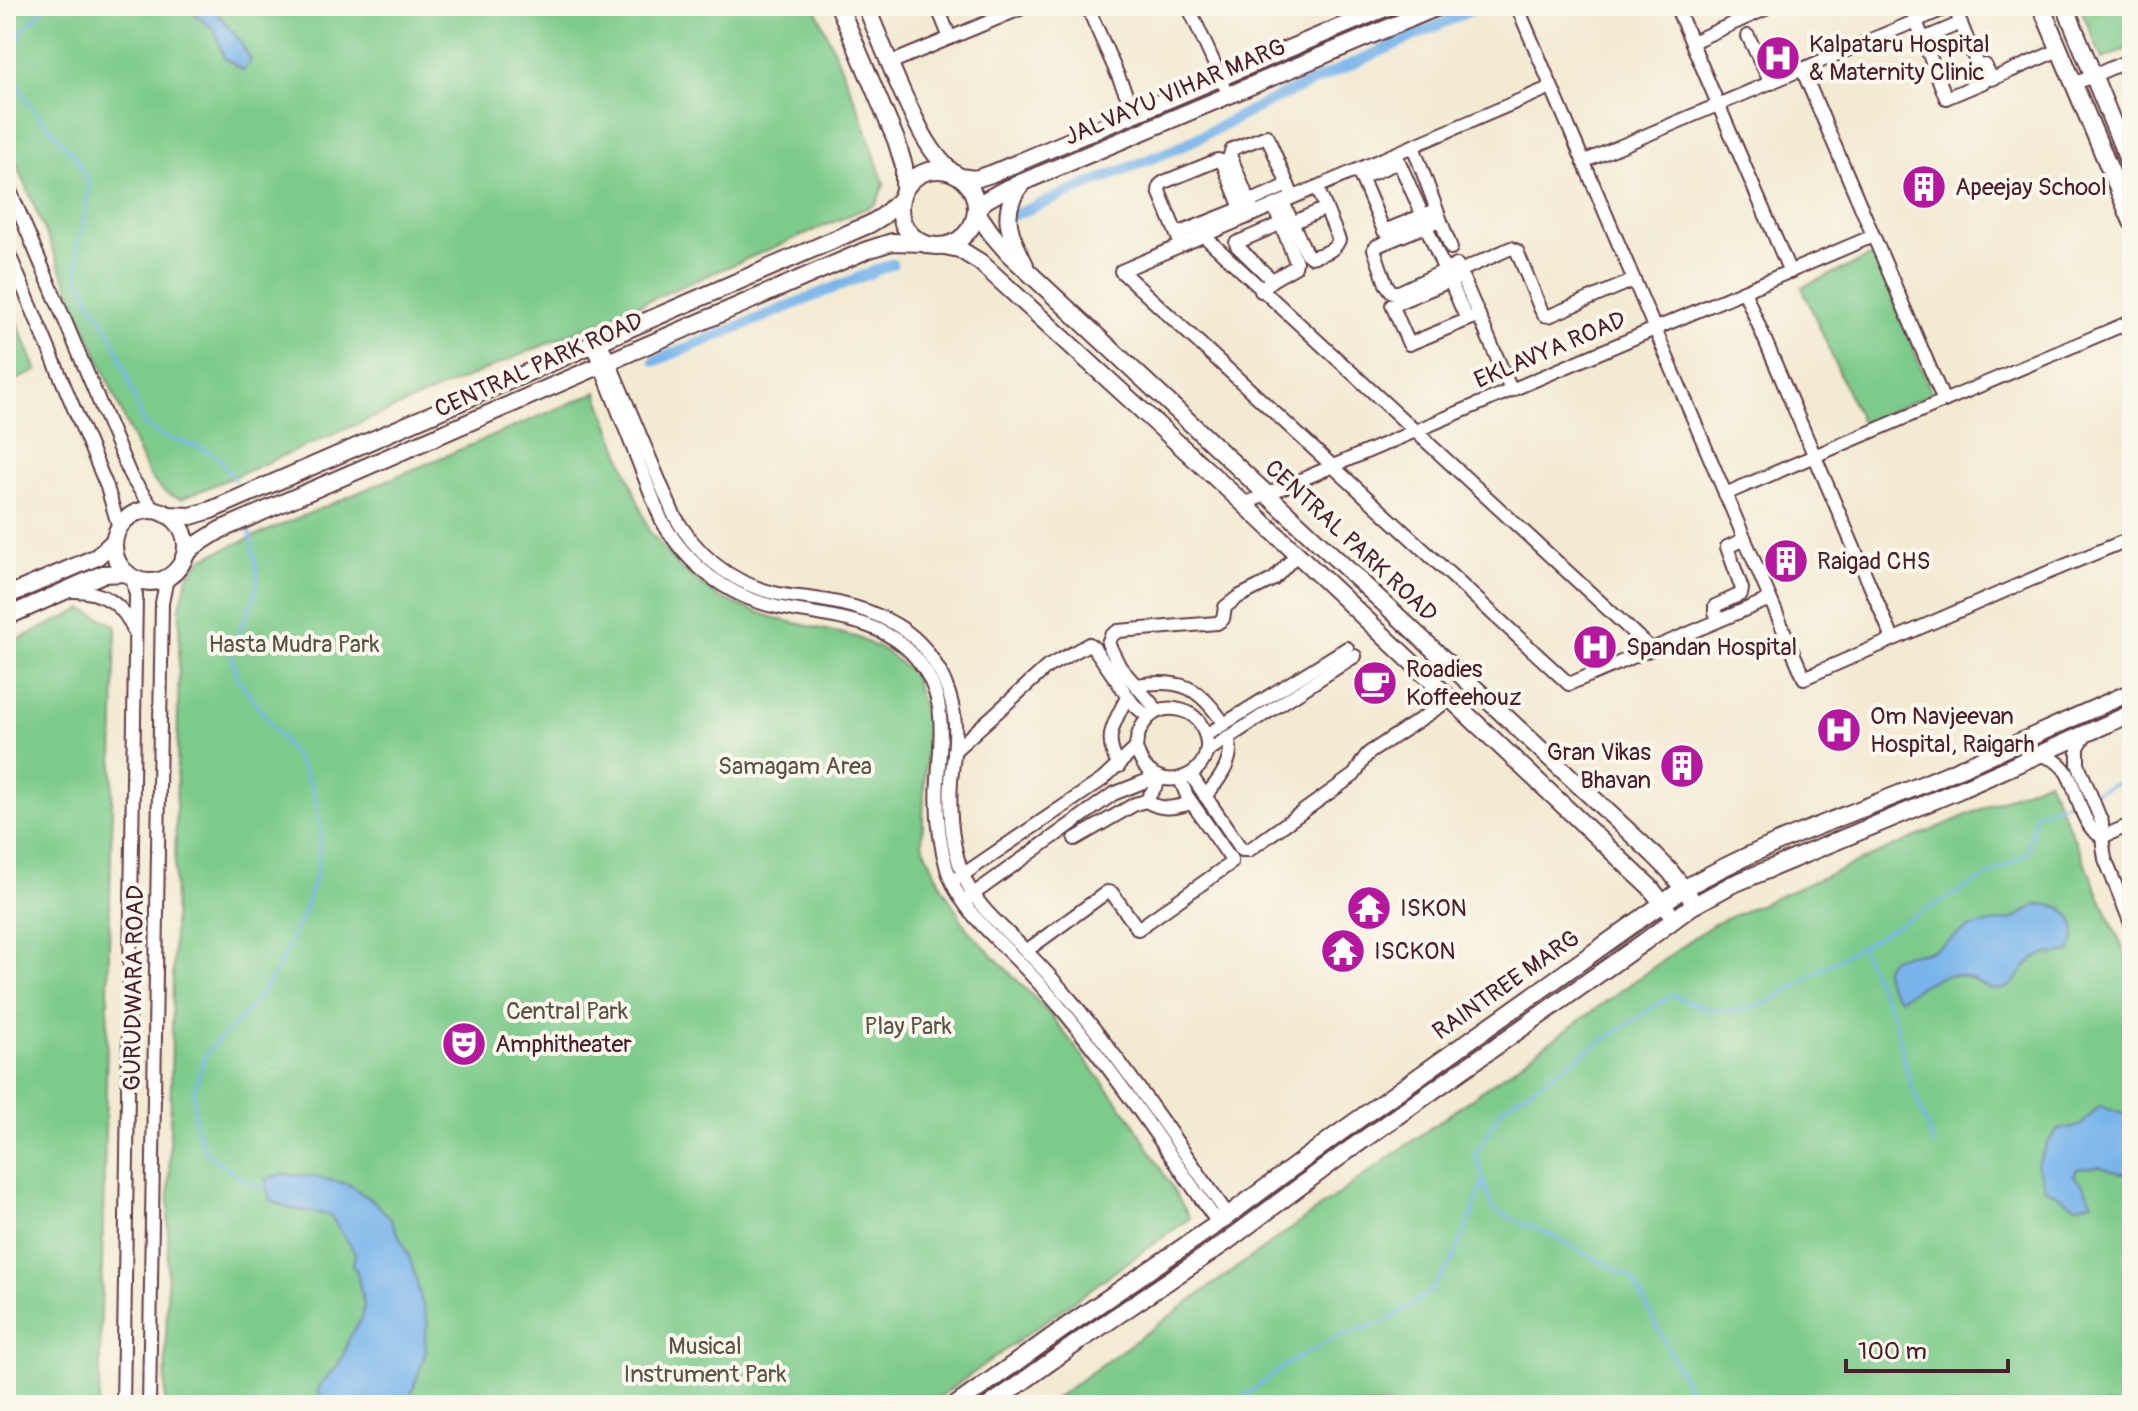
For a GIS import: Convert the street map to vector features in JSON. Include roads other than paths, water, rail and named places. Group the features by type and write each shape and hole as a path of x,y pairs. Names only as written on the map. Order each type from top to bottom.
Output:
{"main road":[{"path":"839,6 900,153 905,177 901,214 906,228 923,243 945,246 965,236 973,224 976,202 970,188 942,164 926,143 866,6"},
{"name":"JALVAYU VIHAR MARG","path":"957,175 975,179 991,174 1390,6"},
{"name":"JALVAYU VIHAR MARG","path":"976,210 995,195 1023,182 1440,6"},
{"path":"2041,6 2132,222"},
{"path":"2065,6 2132,170"},
{"path":"902,196 912,180 925,172 939,170 957,175"},
{"path":"1023,182 1012,196 1007,214 1014,242 1031,275"},
{"name":"CENTRAL PARK ROAD","path":"161,512 191,516 211,510 870,224 883,216 902,196"},
{"name":"CENTRAL PARK ROAD","path":"976,210 1000,244 1031,275 1643,845 1669,870 1695,904"},
{"name":"CENTRAL PARK ROAD","path":"184,557 193,547 220,530 867,250 892,242 923,243"},
{"name":"CENTRAL PARK ROAD","path":"945,246 959,249 980,262 1244,504 1636,874 1674,919"},
{"path":"6,596 97,557 117,535 123,522 134,514 161,512 178,524 184,536 184,557 172,574 152,581 129,575 103,574 6,617"},
{"path":"117,535 118,562 129,575"},
{"name":"RAINTREE MARG","path":"956,1405 1223,1219 1684,888 1722,867 1951,773 2132,692"},
{"name":"RAINTREE MARG","path":"990,1405 1226,1242 1359,1143 1695,904 1731,885 1959,790 2132,713"}],"street":[{"path":"937,6 950,38"},
{"path":"890,63 1008,10 1027,6"},
{"path":"1087,6 1135,114"},
{"path":"1188,6 1228,95"},
{"path":"1517,6 1804,678 2132,538"},
{"path":"1692,42 1763,10 1762,6"},
{"path":"1583,162 1802,69 1916,21 1953,6 1984,83 1946,98 1916,21"},
{"path":"1961,6 1991,78 2059,50"},
{"path":"1681,8 1692,42 1790,272"},
{"path":"1923,39 1961,23"},
{"path":"1748,36 1771,83"},
{"path":"2074,84 2132,59"},
{"path":"1802,69 1944,401"},
{"path":"1360,174 1413,146 1551,87"},
{"path":"1247,210 1230,155 1232,149 1267,136 1284,197 1296,262 1295,267 1272,280 1261,291"},
{"path":"1413,146 1473,317 1511,390"},
{"path":"1179,239 1159,191 1160,185 1218,160 1222,161 1247,210"},
{"path":"1454,267 1424,221 1399,162 1247,210 1179,239 1121,271 1569,684 1770,599"},
{"path":"1360,174 1384,231 1424,221"},
{"path":"6,181 131,477 161,512"},
{"path":"1287,223 1311,257 1326,254 1337,246 1339,240 1317,187"},
{"path":"1179,239 1203,235 1247,210 1284,197"},
{"path":"1272,280 1236,243 1326,208"},
{"path":"1438,215 1374,249 1386,284 1392,292 1399,292 1454,267 1511,248 1517,251 1544,315 1549,316 1634,280"},
{"path":"1203,235 1651,649"},
{"name":"EKLAVYA ROAD","path":"1244,504 1873,236"},
{"path":"6,247 107,487 117,535"},
{"path":"1454,267 1392,305 1409,344 1473,317"},
{"path":"1744,291 1893,639"},
{"path":"1725,494 2132,321"},
{"path":"596,342 673,513 696,547 727,573 748,584 772,592 861,609 891,623 927,651 948,692 954,718 951,794 958,878"},
{"path":"605,363 661,519 676,543 699,568 720,585 756,601 781,608 834,615 869,626 899,643 917,660 931,683 942,720 938,779 944,855 980,924 1040,985 1086,1040 1223,1219"},
{"path":"1719,620 1715,606 1741,594 1742,589 1727,547 1745,539"},
{"path":"1153,714 1136,685 1120,667 1108,643 1111,636 1118,631 1217,623 1223,619 1225,607 1274,579 1297,554"},
{"name":"GURUDWARA ROAD","path":"149,1405 162,603 172,574"},
{"name":"GURUDWARA ROAD","path":"123,1405 136,595 129,575"},
{"path":"69,591 90,592 109,599 124,612 135,634"},
{"path":"954,751 1047,667 1089,644 1133,704 1153,714"},
{"path":"1206,735 1351,652 1206,752"},
{"path":"1136,685 1182,684 1198,693 1224,724"},
{"path":"1119,766 1111,752 1109,740 1127,697"},
{"path":"1185,777 1205,796 1242,850 1249,850 1354,775 1362,759 1369,753 1451,699"},
{"path":"1169,709 1181,710 1200,723 1206,735 1206,752 1200,767 1185,777 1168,780 1146,770 1139,760 1136,737 1141,726 1153,714 1169,709"},
{"path":"2079,784 2077,753 2080,741 2087,733"},
{"path":"1205,796 1227,763 1231,746 1228,738"},
{"path":"958,878 1102,780 1136,748"},
{"path":"2037,755 2050,757 2061,764 2079,784 2088,805 2090,828 2102,837 2109,869 2132,926"},
{"path":"1026,951 1107,892 1112,893 1138,929 1231,863 1191,803 1185,777"},
{"path":"968,898 1113,794 1158,778"},
{"path":"1075,839 1135,804 1146,801 1158,778"},
{"path":"1146,801 1164,809 1191,803"},
{"path":"2102,837 2132,824"},
{"path":"968,898 1026,951 1097,1032 1223,1219"}],"water":[{"path":"186,6 211,6 238,38 251,60 243,70 224,58 215,31"},
{"path":"2039,904 2059,907 2070,916 2075,927 2073,946 2070,952 2034,959 2008,987 1991,989 1964,976 1944,976 1899,999 1888,984 1886,966 1894,958 1931,951 1969,928 2012,919"},
{"path":"2100,1106 2132,1117 2132,1172 2121,1173 2100,1167 2077,1169 2074,1176 2093,1202 2076,1206 2045,1188 2037,1165 2047,1143 2058,1130 2081,1125"},
{"path":"283,1174 348,1184 377,1204 391,1219 410,1259 428,1323 426,1352 407,1405 326,1405 318,1392 319,1386 337,1367 344,1354 349,1338 362,1318 364,1306 356,1269 352,1267 354,1251 330,1215 288,1208 270,1200 265,1179"}],"waterway":[{"path":"46,6 21,32 12,67 26,100 77,159 90,187 77,248 78,274 109,330 143,423 161,436 199,447 218,457 235,481"},
{"path":"1014,215 1182,146 1270,101 1480,6"},
{"path":"655,361 892,264"},
{"path":"249,528 258,578 254,599 230,650 237,677 303,768 314,791 321,830 317,871 304,912 274,976 245,1014 204,1058 194,1091 194,1115 206,1153 245,1181 264,1189"},
{"path":"2094,792 2132,778"},
{"path":"1697,1405 1632,1278 1557,1238 1493,1210 1475,1154 1503,1107 1672,995 1706,1009 1738,1011 1770,1001 1852,951 2027,854 2036,814 2075,799"},
{"path":"1860,947 1895,1019 1907,1073 1934,1144"},
{"path":"1233,1405 1287,1364 1337,1337 1387,1321 1430,1292 1451,1263 1483,1182"}],"place":[{"name":"Kalpataru Hospital & Maternity Clinic","path":"1778,58"},
{"name":"Apeejay School","path":"1924,187"},
{"name":"Raigad CHS","path":"1786,561"},
{"name":"Spandan Hospital","path":"1595,647"},
{"name":"Roadies Koffeehouz","path":"1375,683"},
{"name":"Om Navjeevan Hospital, Raigarh","path":"1839,730"},
{"name":"Gran Vikas Bhavan","path":"1682,766"},
{"name":"ISKON","path":"1369,908"},
{"name":"ISCKON","path":"1343,951"},
{"name":"Amphitheater","path":"464,1044"}],"park label":[{"name":"Hasta Mudra Park","path":"294,644"},
{"name":"Samagam Area","path":"795,766"},
{"name":"Central Park","path":"567,1011"},
{"name":"Play Park","path":"908,1026"},
{"name":"Musical Instrument Park","path":"705,1360"}]}
